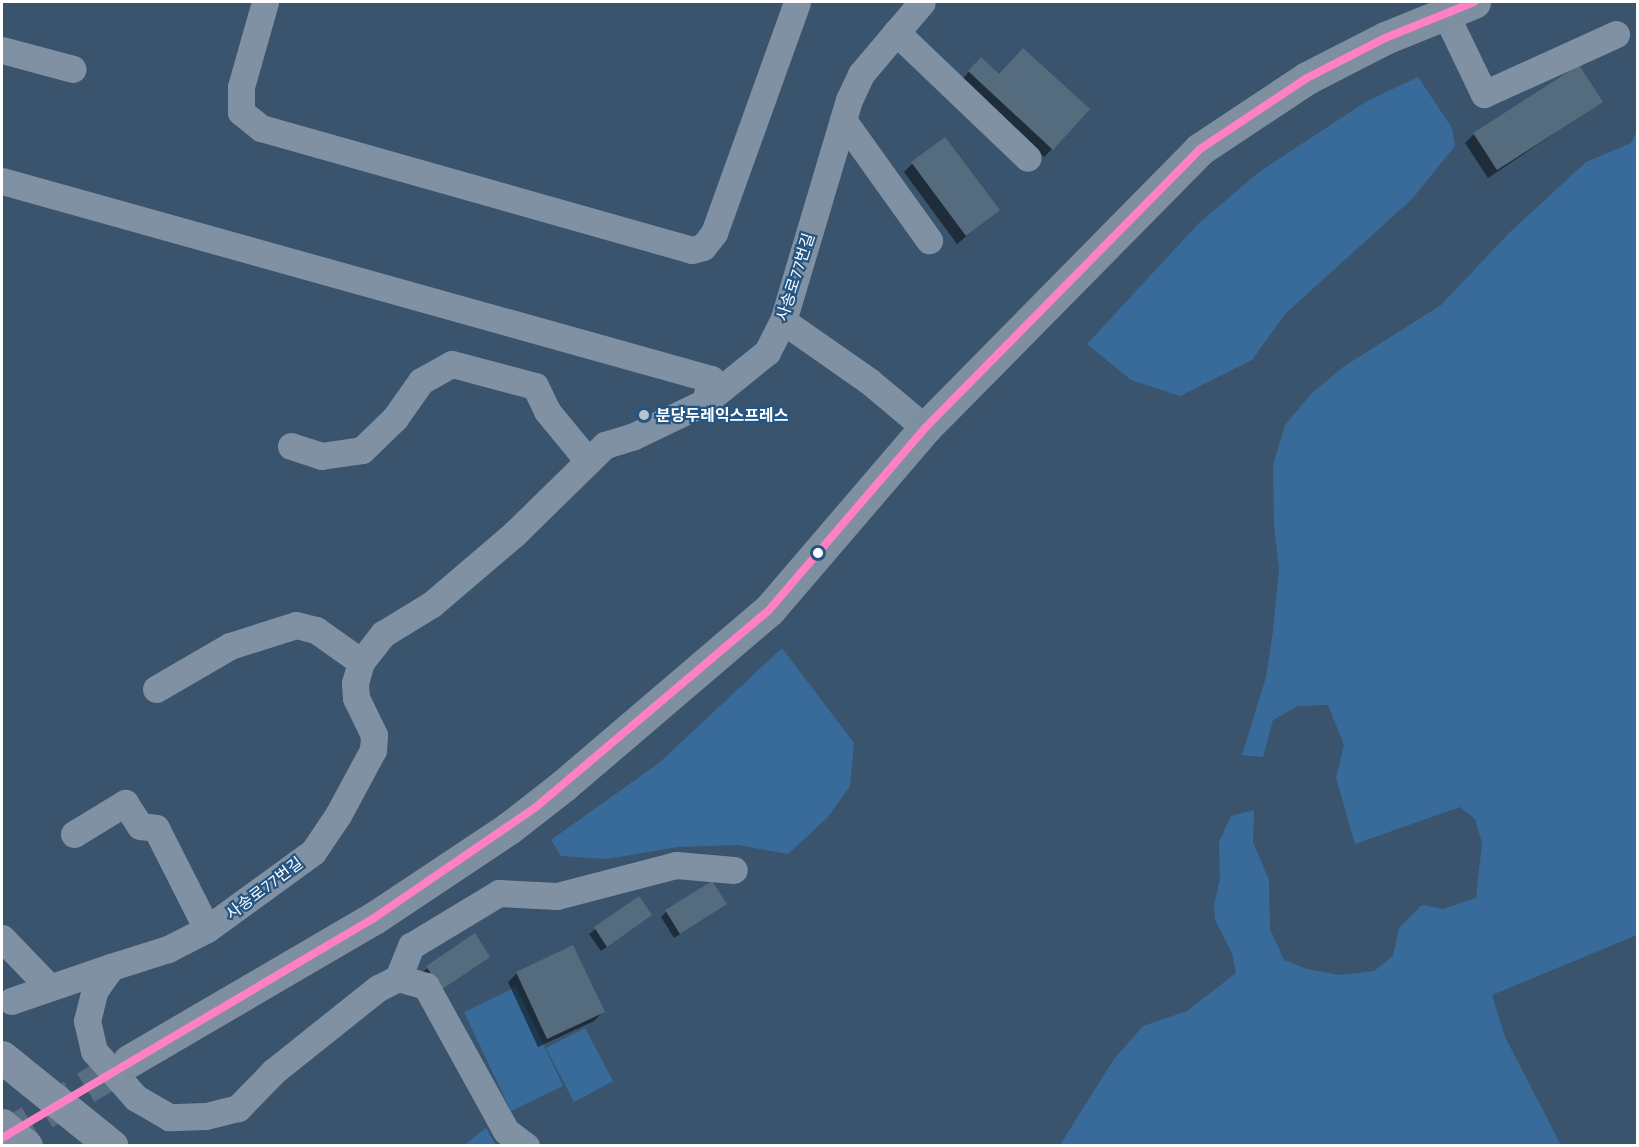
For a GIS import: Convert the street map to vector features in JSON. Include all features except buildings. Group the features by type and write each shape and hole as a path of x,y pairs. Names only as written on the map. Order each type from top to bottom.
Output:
{"highway":[{"path":"2,1058 112,1146"},
{"path":"2,1125 26,1146"}],"main road":[{"path":"114,1059 374,918 536,807 769,610 925,428 1200,149 1307,78 1385,38 1460,7"}],"street":[{"path":"265,2 241,87 241,112 261,128 692,250 703,247 714,233 797,2"},
{"name":"사송로77번길","path":"11,1001 48,986 168,949 207,929 313,852 339,815 374,745 372,727 355,693 361,662 391,626 432,604 515,533 605,445 634,436 705,402 767,352 783,321 843,120 861,74 922,2"},
{"path":"1460,7 1484,94 1616,34"},
{"path":"896,32 1028,158"},
{"path":"2,50 74,69"},
{"path":"843,120 929,240"},
{"path":"2,181 711,380 705,402"},
{"path":"783,321 869,381 925,428"},
{"path":"291,446 321,456 362,450 395,418 421,381 452,364 535,386 548,411 588,462"},
{"path":"156,689 230,646 296,625 316,630 361,662"},
{"path":"74,834 125,803 140,826 156,828 207,929"},
{"path":"111,967 98,984 87,1021 91,1044 114,1059 136,1098 169,1117 205,1116 238,1108 274,1071 378,988 398,978 411,946 492,887 557,896 676,866 734,870"},
{"path":"2,938 48,986"},
{"path":"398,978 426,986 506,1131 526,1146"}],"shaded area":[{"path":"1418,77 1452,128 1455,146 1412,199 1285,314 1252,360 1180,396 1131,380 1087,344 1198,224 1259,172 1367,101"},
{"path":"1637,130 1637,935 1492,995 1505,1037 1561,1145 1060,1145 1114,1059 1143,1026 1187,1011 1236,973 1232,953 1215,920 1214,906 1220,878 1219,842 1231,816 1254,810 1253,842 1269,880 1270,929 1284,960 1307,969 1339,975 1374,971 1393,956 1399,928 1422,905 1443,909 1476,898 1482,843 1475,819 1460,807 1355,844 1336,778 1344,745 1328,705 1298,706 1273,720 1263,757 1242,755 1266,677 1273,631 1279,568 1274,525 1273,465 1285,425 1311,394 1343,367 1441,305 1509,233 1586,162 1631,143"},
{"path":"782,648 854,743 850,786 828,817 788,854 738,845 677,847 607,859 561,856 551,840 659,763"},
{"path":"516,987 563,1086 511,1111 464,1012"},
{"path":"585,1028 613,1081 574,1102 546,1048"},
{"path":"486,1128 496,1145 464,1145"}],"tunnel":[{"path":"2,1138 129,1061"}],"transit line":[{"path":"2,1138 374,918 536,807 769,610 925,428 1200,149 1307,78 1385,38 1474,2"}],"place":[{"name":"분당두레익스프레스","path":"644,415"}]}
